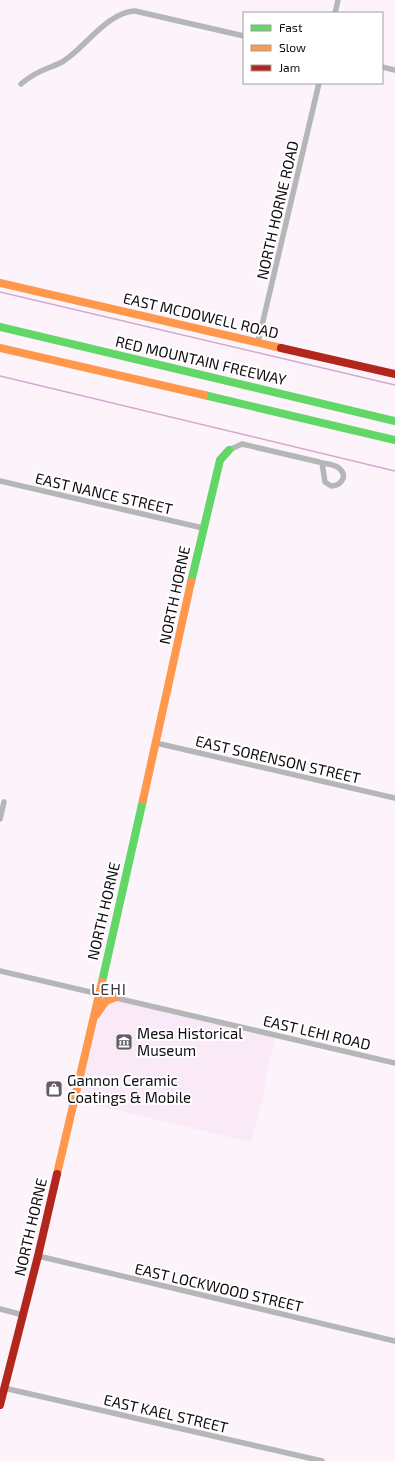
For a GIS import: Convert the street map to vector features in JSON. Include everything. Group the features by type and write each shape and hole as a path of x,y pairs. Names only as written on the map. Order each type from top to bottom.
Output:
{"main road":[{"name":"EAST MCDOWELL ROAD","path":"0,283 395,374"},
{"name":"RED MOUNTAIN FREEWAY","path":"0,327 395,421"},
{"path":"0,348 395,440"},
{"name":"NORTH HORNE","path":"0,1404 38,1256 90,1033 203,528 220,460 229,450"},
{"path":"90,1033 95,1017 102,1005 108,998 116,997"}],"street":[{"path":"335,12 338,0"},
{"path":"21,84 28,78 64,61 107,23 121,13 128,11 135,11 243,36"},
{"path":"383,67 395,70"},
{"name":"NORTH HORNE ROAD","path":"258,342 319,84"},
{"path":"229,450 242,444 336,466 341,470 343,478 339,484 331,486 325,482 322,463"},
{"name":"EAST NANCE STREET","path":"0,481 203,528"},
{"name":"EAST SORENSON STREET","path":"156,743 395,798"},
{"path":"0,819 4,802"},
{"name":"EAST LEHI ROAD","path":"0,971 395,1063"},
{"name":"EAST LOCKWOOD STREET","path":"38,1256 395,1341"},
{"path":"0,1309 23,1315"},
{"name":"EAST KAEL STREET","path":"4,1388 322,1461"}],"shaded area":[{"path":"99,993 276,1035 265,1080 264,1094 251,1142 73,1100"}],"waterway":[{"path":"0,292 395,385"},
{"path":"0,376 395,471"}],"traffic: fast":[{"path":"0,327 395,421"},
{"path":"204,395 395,440"},
{"path":"191,582 220,460 229,450"},
{"path":"102,982 143,800"}],"traffic: slow":[{"path":"0,283 281,348"},
{"path":"0,348 204,395"},
{"path":"143,800 191,582"},
{"path":"57,1174 102,982"},
{"path":"96,1015 106,1001 116,997"}],"traffic: jam":[{"path":"281,348 395,374"},
{"path":"0,1405 57,1174"}],"place":[{"name":"Mesa Historical Museum","path":"124,1042"},
{"name":"Gannon Ceramic Coatings & Mobile","path":"54,1089"}],"district":[{"name":"LEHI","path":"109,988"}]}
